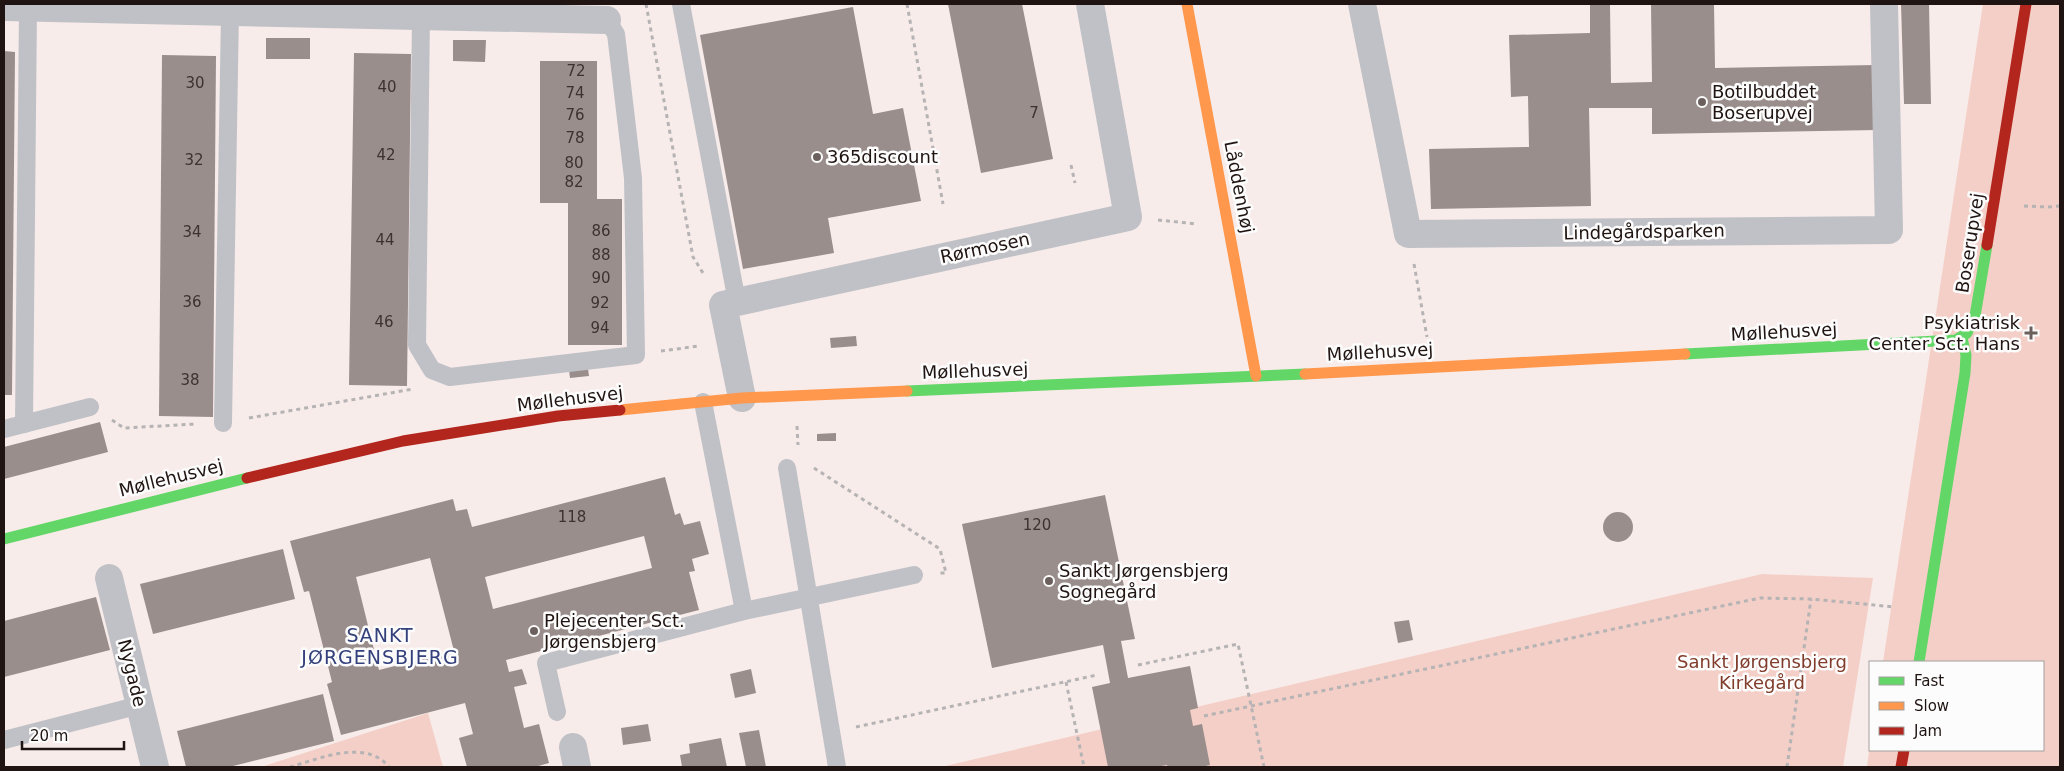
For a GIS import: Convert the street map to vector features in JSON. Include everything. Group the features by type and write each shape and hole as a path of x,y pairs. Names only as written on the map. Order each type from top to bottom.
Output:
{"street":[{"path":"1090,4 1128,218"},
{"name":"Låddenhøj","path":"1187,4 1256,376"},
{"path":"1362,4 1408,234"},
{"name":"Lindegårdsparken","path":"1408,234 1889,230 1884,4"},
{"name":"Boserupvej","path":"1962,338 1971,327 1978,302 2026,4"},
{"path":"16,7 607,20"},
{"name":"Rørmosen","path":"730,303 1128,218"},
{"path":"730,303 730,342 742,398"},
{"path":"1919,661 1965,373 1966,355 1962,338"},
{"name":"Møllehusvej","path":"4,539 346,453 403,441 558,416 742,398 1256,376 1946,342 1962,338"},
{"name":"Nygade","path":"109,578 155,767"},
{"path":"1901,767 1904,751"}],"lane":[{"path":"681,4 730,303"},
{"path":"16,7 24,424"},
{"path":"223,423 230,12"},
{"path":"421,16 417,345 432,370 450,377 636,355 633,178 616,34 607,20"},
{"path":"703,402 744,611"},
{"path":"4,429 90,407"},
{"path":"787,468 837,767"},
{"path":"557,712 546,663 744,611 914,576"},
{"path":"4,740 140,705"}],"path":[{"path":"646,4 693,257 730,303"},
{"path":"907,4 943,204"},
{"path":"1071,165 1075,183"},
{"path":"1128,218 1228,227"},
{"path":"1408,234 1432,366"},
{"path":"636,355 730,342"},
{"path":"90,407 124,428 223,423 432,386 450,377"},
{"path":"794,396 799,450"},
{"path":"808,465 940,549 946,573 914,576"},
{"path":"1204,716 1760,598 1811,599 1928,610"},
{"path":"1787,767 1811,599"},
{"path":"1138,665 1238,644 1264,767"},
{"path":"831,732 1097,675"},
{"path":"1066,682 1084,767"},
{"path":"290,767 342,753 366,752 384,762 388,767"}],"green space":[{"path":"1983,4 2060,4 2060,767 1867,767 1869,751 2044,751 2044,661 1883,661"},
{"name":"Sankt Jørgensbjerg Kirkegård","path":"1762,574 1873,578 1843,767 941,767"},
{"path":"428,713 443,767 261,767"}],"building":[{"path":"948,4 1022,4 1053,159 981,173"},
{"name":"Botilbuddet Boserupvej","path":"1590,4 1610,4 1611,83 1652,82 1651,4 1714,4 1715,68 1876,65 1877,130 1652,134 1652,108 1589,108 1591,206 1431,209 1429,149 1529,147 1528,96 1511,97 1509,35 1590,33"},
{"path":"1901,4 1929,4 1931,104 1904,104"},
{"name":"365discount","path":"853,7 873,114 903,108 921,201 828,218 834,253 743,269 700,35"},
{"path":"266,38 310,38 310,59 266,59"},
{"path":"453,40 486,40 485,62 453,61"},
{"path":"4,51 15,52 12,395 4,395"},
{"path":"354,53 411,54 407,386 349,385"},
{"path":"162,55 216,56 213,417 159,416"},
{"path":"540,61 597,61 597,199 622,199 622,345 568,345 568,203 540,203"},
{"path":"856,336 857,346 831,348 830,338"},
{"path":"588,369 589,376 570,378 569,370"},
{"path":"100,422 108,452 4,479 4,447"},
{"path":"836,433 836,441 817,441 817,434"},
{"name":"Plejecenter Sct. Jørgensbjerg","path":"665,477 675,515 680,513 684,525 700,521 709,554 692,559 695,571 689,572 699,610 506,660 509,672 522,669 527,684 514,687 524,728 539,724 549,763 535,767 467,767 459,738 473,734 465,703 341,735 327,684 332,682 309,591 304,592 290,541 453,499 456,511 467,509 472,527","holes":["644,536 652,568 493,609 485,577","430,558 454,651 379,670 356,577"]},
{"name":"Sankt Jørgensbjerg Sognegård","path":"1105,495 1135,639 1121,641 1128,678 1190,666 1198,708 1190,710 1193,726 1202,724 1210,765 1201,767 1168,767 1167,765 1156,767 1108,767 1092,687 1110,683 1103,645 992,668 962,524"},
{"path":"1618,512 1629,516 1633,527 1629,538 1618,542 1607,538 1603,527 1607,516"},
{"path":"283,549 295,599 153,634 140,584"},
{"path":"96,597 110,650 4,677 4,621"},
{"path":"1409,620 1413,640 1398,643 1394,622"},
{"path":"751,669 756,693 735,698 730,674"},
{"path":"323,694 334,741 229,767 186,767 177,731"},
{"path":"648,724 651,741 623,745 621,728"},
{"path":"759,730 766,767 746,767 739,733"},
{"path":"721,738 727,767 682,767 680,755 690,753 689,744"}],"traffic: fast":[{"path":"1685,354 1956,340 1967,333 1975,316 1987,245"},
{"path":"1919,661 1965,373 1966,355 1962,338"},
{"path":"907,391 1305,374"},
{"path":"4,539 247,478"}],"traffic: slow":[{"path":"1187,4 1256,376"},
{"path":"1305,374 1685,354"},
{"path":"620,410 742,398 907,391"}],"traffic: jam":[{"path":"1987,245 2026,4"},
{"path":"247,478 403,441 558,416 620,410"},
{"path":"1901,767 1904,751"}],"place":[{"name":"Botilbuddet Boserupvej","path":"1702,102"},
{"name":"365discount","path":"817,157"},
{"name":"Psykiatrisk Center Sct. Hans","path":"2031,333"},
{"name":"Sankt Jørgensbjerg Sognegård","path":"1049,581"},
{"name":"Plejecenter Sct. Jørgensbjerg","path":"534,631"}],"district":[{"name":"SANKT JØRGENSBJERG","path":"380,646"}]}
